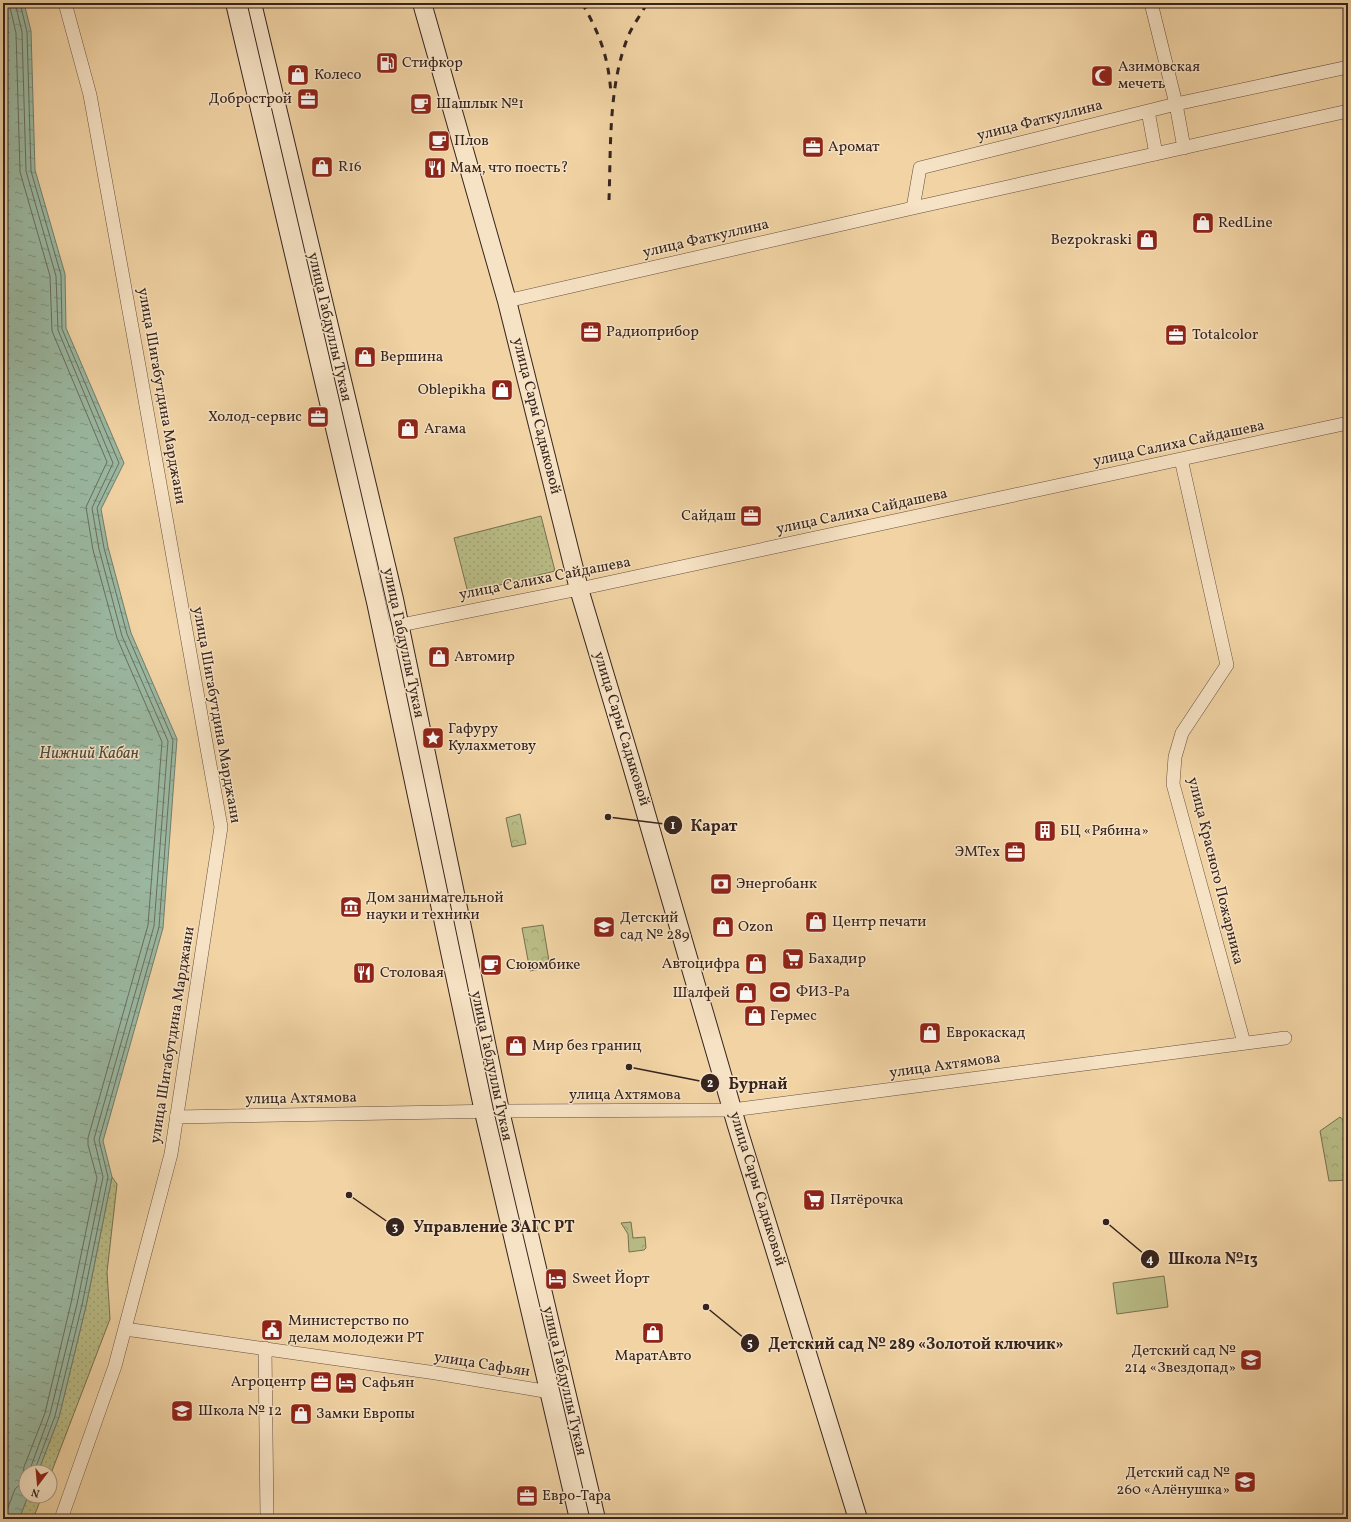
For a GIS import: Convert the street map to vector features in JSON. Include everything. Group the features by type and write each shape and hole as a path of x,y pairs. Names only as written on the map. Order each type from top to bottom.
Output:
{"main road":[{"name":"улица Габдуллы Тукая","path":"235,3 390,627 549,1392 579,1519"},
{"name":"улица Габдуллы Тукая","path":"252,3 394,599 390,627"},
{"name":"улица Сары Садыковой","path":"422,3 506,301 579,589 732,1110 858,1519"},
{"name":"улица Габдуллы Тукая","path":"492,1112 568,1394 596,1519"}],"street":[{"name":"улица Шигабутдина Марджани","path":"61,1519 115,1366 170,1154 221,827 91,102 65,3"},
{"path":"1151,3 1176,104 1184,148"},
{"name":"улица Фаткуллина","path":"913,208 920,168 1176,104 1348,67"},
{"path":"1148,111 1156,154"},
{"name":"улица Фаткуллина","path":"506,301 1348,111"},
{"name":"улица Салиха Сайдашева","path":"390,627 579,589 1348,423"},
{"name":"улица Красного Пожарника","path":"1181,459 1227,665 1182,732 1175,757 1173,784 1244,1043"},
{"name":"улица Ахтямова","path":"176,1117 732,1110 1285,1038"},
{"name":"улица Сафьян","path":"125,1329 436,1373 568,1394"},
{"path":"265,1348 267,1519"}],"green space":[{"path":"541,516 555,571 468,593 454,538"},
{"path":"520,814 526,844 512,847 506,818"},
{"path":"543,925 550,967 530,971 522,928"},
{"path":"1340,1117 1348,1124 1348,1180 1329,1181 1320,1131"},
{"path":"112,1177 117,1184 107,1272 110,1319 55,1464 41,1464 59,1417 86,1306"},
{"path":"631,1222 633,1238 645,1237 646,1248 644,1250 629,1252 628,1234 621,1223"},
{"path":"1164,1276 1168,1307 1117,1314 1113,1283"},
{"path":"25,1504 39,1504 33,1519 19,1519"}],"water":[{"name":"Нижний Кабан","path":"3,3 24,3 31,31 35,170 65,274 66,328 124,463 101,509 108,547 131,633 177,739 163,928 103,1141 112,1177 86,1306 59,1417 41,1464 18,1464 18,1504 25,1504 19,1519 3,1519"}],"tram line":[{"path":"247,3 392,626 494,1112 590,1519"}],"railway":[{"path":"582,3 599,36 606,58 611,95"},
{"path":"609,200 612,114 618,72 623,51 630,32 647,3"}],"place":[{"name":"Стифкор","path":"387,63"},
{"name":"Колесо","path":"298,75"},
{"name":"Азимовская мечеть","path":"1102,76"},
{"name":"Добрострой","path":"308,99"},
{"name":"Шашлык №1","path":"421,104"},
{"name":"Плов","path":"439,141"},
{"name":"Аромат","path":"813,147"},
{"name":"R16","path":"322,167"},
{"name":"Мам, что поесть?","path":"435,168"},
{"name":"RedLine","path":"1203,223"},
{"name":"Bezpokraski","path":"1147,240"},
{"name":"Радиоприбор","path":"591,332"},
{"name":"Totalcolor","path":"1176,335"},
{"name":"Вершина","path":"365,357"},
{"name":"Oblepikha","path":"502,390"},
{"name":"Холод-сервис","path":"318,417"},
{"name":"Агама","path":"408,429"},
{"name":"Сайдаш","path":"751,516"},
{"name":"Автомир","path":"439,657"},
{"name":"Гафуру Кулахметову","path":"433,738"},
{"name":"Карат","path":"608,817"},
{"name":"БЦ «Рябина»","path":"1045,831"},
{"name":"ЭМТех","path":"1015,852"},
{"name":"Энергобанк","path":"721,884"},
{"name":"Дом занимательной науки и техники","path":"351,907"},
{"name":"Центр печати","path":"816,922"},
{"name":"Детский сад № 289","path":"604,927"},
{"name":"Ozon","path":"723,927"},
{"name":"Бахадир","path":"793,959"},
{"name":"Автоцифра","path":"756,964"},
{"name":"Сююмбике","path":"491,965"},
{"name":"Столовая","path":"364,973"},
{"name":"ФИЗ-Ра","path":"780,992"},
{"name":"Шалфей","path":"746,993"},
{"name":"Гермес","path":"755,1016"},
{"name":"Еврокаскад","path":"930,1033"},
{"name":"Мир без границ","path":"516,1046"},
{"name":"Бурнай","path":"629,1067"},
{"name":"Управление ЗАГС РТ","path":"349,1195"},
{"name":"Пятёрочка","path":"814,1200"},
{"name":"Школа №13","path":"1106,1222"},
{"name":"Sweet Йорт","path":"556,1279"},
{"name":"Детский сад № 289 «Золотой ключик»","path":"706,1307"},
{"name":"Министерство по делам молодежи РТ","path":"272,1330"},
{"name":"МаратАвто","path":"653,1333"},
{"name":"Детский сад № 214 «Звездопад»","path":"1251,1360"},
{"name":"Агроцентр","path":"321,1382"},
{"name":"Сафьян","path":"346,1383"},
{"name":"Школа № 12","path":"182,1411"},
{"name":"Замки Европы","path":"301,1414"},
{"name":"Детский сад № 260 «Алёнушка»","path":"1245,1482"},
{"name":"Евро-Тара","path":"527,1496"}]}
